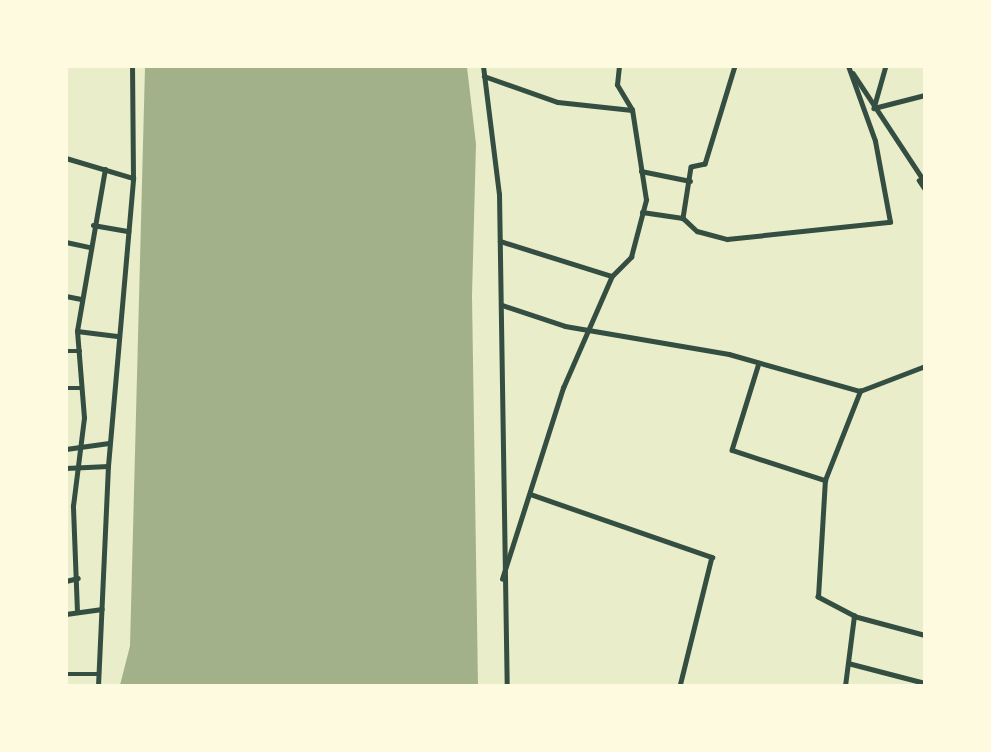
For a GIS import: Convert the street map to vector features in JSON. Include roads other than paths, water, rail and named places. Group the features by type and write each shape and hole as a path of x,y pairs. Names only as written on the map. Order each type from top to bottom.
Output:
{"street":[{"path":"98,685 109,443 133,178 132,66"},
{"path":"484,66 500,241 502,579 507,685"},
{"path":"502,579 563,388 612,276 631,257 642,212 641,171 632,110 617,85 619,66"},
{"path":"683,218 691,167 705,164 736,66"},
{"path":"848,66 925,189"},
{"path":"642,212 683,218 697,231 727,239 890,222 875,141 848,66"},
{"path":"874,108 886,66"},
{"path":"484,76 570,105 632,110"},
{"path":"874,108 925,95"},
{"path":"66,158 133,178"},
{"path":"912,167 925,182"},
{"path":"77,612 78,578 70,514 81,468 82,448 82,388 77,331 80,299 105,169"},
{"path":"641,171 690,181"},
{"path":"93,225 128,231"},
{"path":"500,241 612,276"},
{"path":"66,242 89,247"},
{"path":"66,296 80,299"},
{"path":"502,304 590,330 759,363 860,391 925,366"},
{"path":"77,331 117,336"},
{"path":"66,351 80,351"},
{"path":"759,363 732,450 825,480"},
{"path":"66,388 82,388"},
{"path":"860,391 825,480 818,597 854,616 925,635"},
{"path":"66,449 109,443"},
{"path":"66,467 108,466"},
{"path":"530,494 712,557 680,685"},
{"path":"66,581 78,578"},
{"path":"66,614 102,610"},
{"path":"845,685 854,616"},
{"path":"848,663 925,684"},
{"path":"66,674 99,674"}]}
